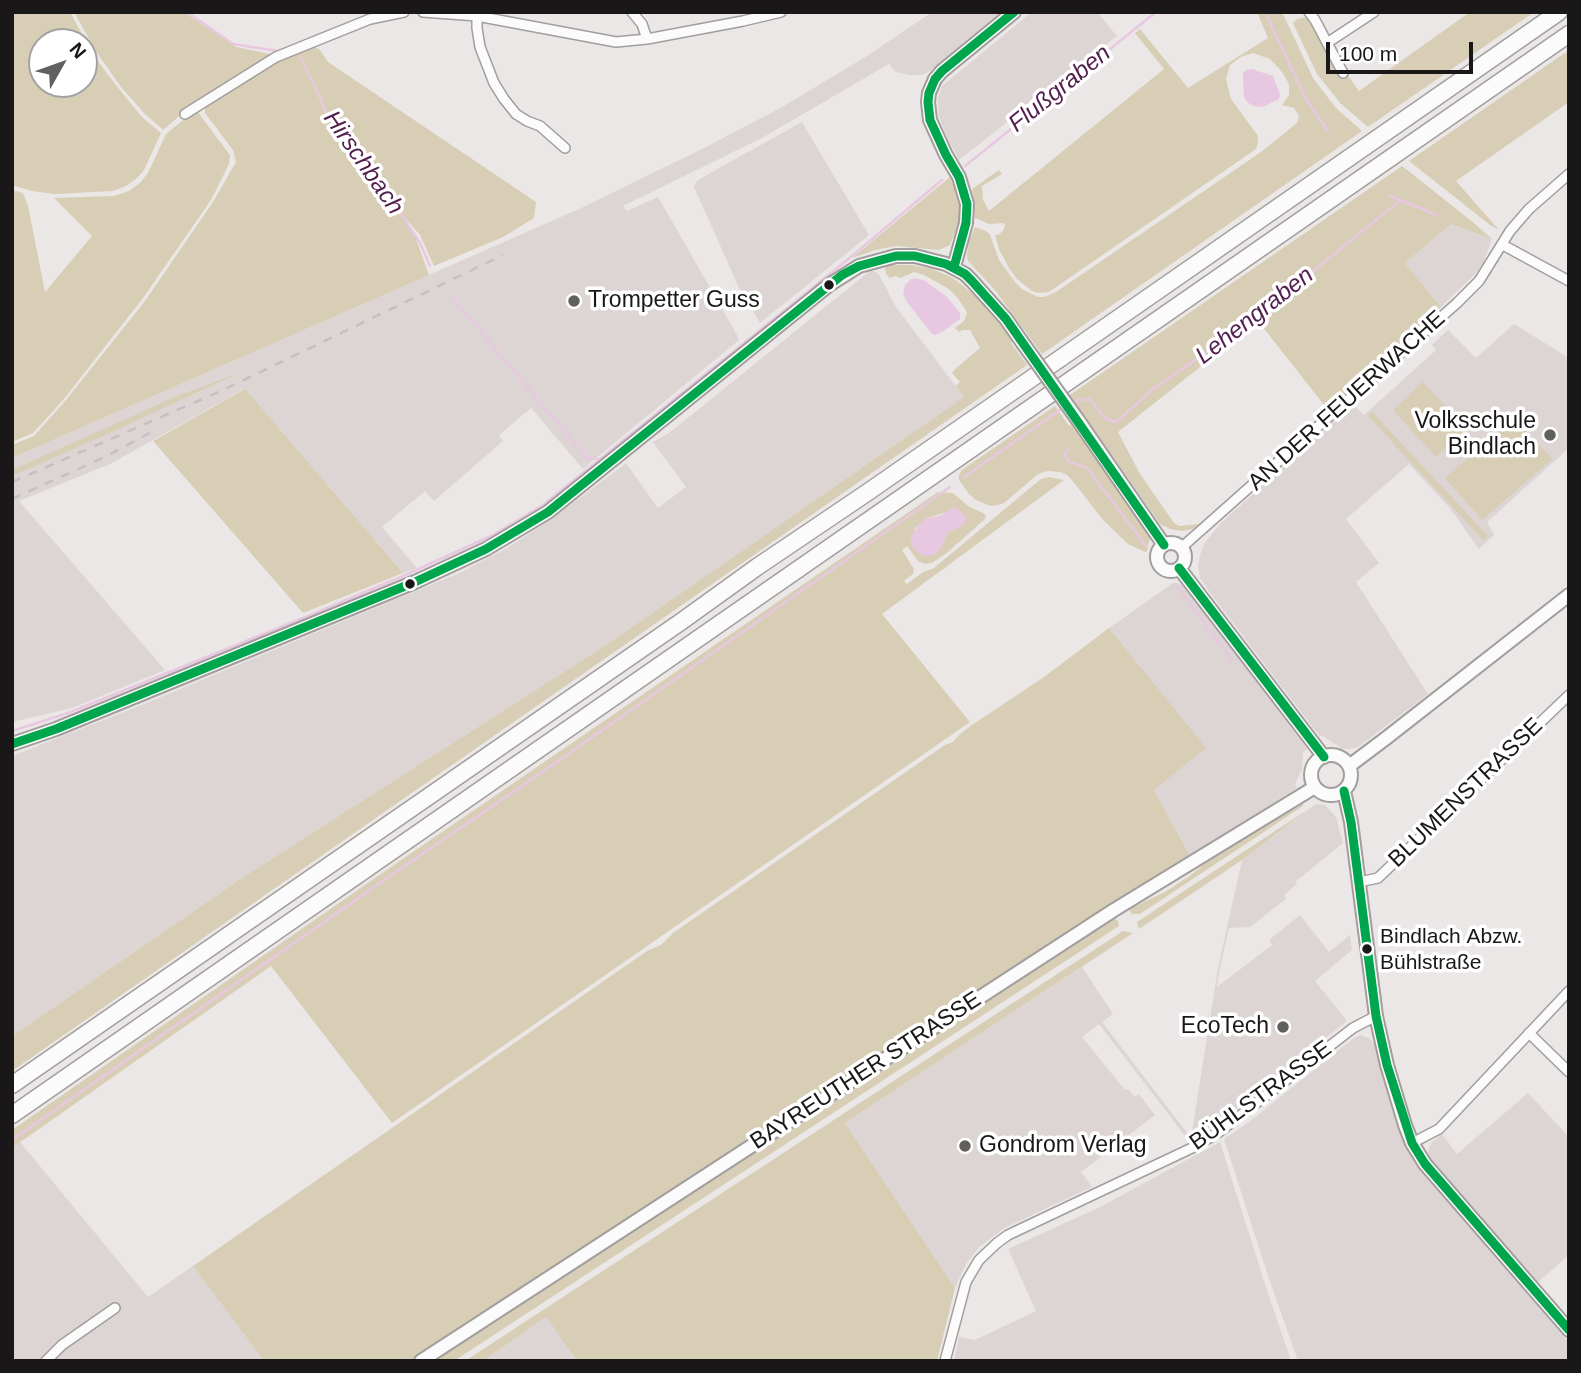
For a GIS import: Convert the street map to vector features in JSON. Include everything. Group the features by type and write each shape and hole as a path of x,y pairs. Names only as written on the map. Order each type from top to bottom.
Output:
{"highway":[{"path":"12,1085 1559,12"},
{"path":"12,1115 1569,34"}],"street":[{"path":"185,114 276,57 370,19 404,12"},
{"path":"423,12 476,14 616,41 647,39 781,12"},
{"path":"632,12 642,24 647,39"},
{"path":"954,267 966,223 967,204 959,177 930,121 929,93 942,71 1014,12"},
{"path":"1309,12 1343,73"},
{"path":"1327,43 1374,12"},
{"path":"476,14 480,47 494,83 504,99 516,114 540,126 565,148"},
{"name":"AN DER FEUERWACHE","path":"1181,548 1457,303 1479,281 1510,231 1529,209 1569,174"},
{"path":"1503,245 1569,281"},
{"path":"12,744 55,729 410,584 492,545 548,512 842,275 859,266 896,256 915,256 954,267 986,295 1164,545"},
{"path":"1176,543 1181,548 1185,559 1179,568 1167,570 1159,563 1157,554 1164,545 1176,543"},
{"path":"1179,568 1324,757"},
{"path":"1349,766 1569,595"},
{"name":"BLUMENSTRASSE","path":"1359,882 1378,878 1569,695"},
{"path":"1335,756 1349,766 1350,782 1344,790 1332,795 1315,787 1313,768 1324,757 1335,756"},
{"name":"BAYREUTHER STRASSE","path":"421,1361 1114,910 1315,787"},
{"path":"1344,790 1351,821 1376,1016 1398,1104 1412,1143 1425,1164 1569,1330"},
{"path":"1412,1143 1439,1129 1569,991"},
{"name":"BÜHLSTRASSE","path":"945,1361 966,1282 979,1260 997,1243 1008,1235 1194,1147 1219,1132 1353,1028 1376,1016"},
{"path":"1529,1033 1569,1072"},
{"path":"46,1361 62,1345 115,1308"}],"shaded area":[{"path":"12,12 70,12 79,28 28,28 28,98 98,98 98,61 142,117 161,133 144,170 126,186 113,191 55,194 12,185"},
{"path":"74,12 184,12 236,47 275,55 184,112 163,130 121,87 98,54 98,28 83,28"},
{"path":"932,12 1005,12 930,71 922,75 910,75 896,72 889,64 762,138 623,206 627,211 658,197 739,340 583,469 531,408 499,435 503,441 434,501 425,491 382,527 417,568 403,573 244,389 110,464 19,501 165,670 72,708 12,722 12,458 579,209 784,106 867,56"},
{"path":"1032,12 1097,12 1117,36 959,160 939,117 938,98 942,86"},
{"path":"1257,12 1282,12 1313,78 1336,108 1362,131 1042,354 994,289 968,261 969,241 975,227 990,235 999,260 1022,289 1038,297 1056,292 1261,152 1297,123 1299,116 1294,108 1282,105 1289,95 1289,84 1270,59 1253,53 1230,65 1226,79 1231,99 1258,136 1256,149 1049,292 1032,291 1017,279 999,249 995,235 1000,234 1005,224 989,224 975,218 972,189 999,170 1002,174 982,186 983,200 989,211 1164,69 1135,33 1140,29 1188,88 1268,38"},
{"path":"1470,12 1534,12 1368,127 1341,104 1317,74 1293,23 1297,19 1307,17 1340,77 1347,74 1359,91"},
{"path":"313,46 320,50 328,62 536,202 534,218 503,237 434,266 420,235 396,208 413,231 429,275 12,458 12,445 34,436 145,301 213,202 236,162 233,150 205,113 205,106 276,61"},
{"path":"1569,50 1569,102 1456,181 1499,230 1409,161"},
{"path":"1252,69 1273,76 1280,94 1279,99 1263,107 1247,102 1244,97 1243,73"},
{"path":"197,111 230,155 229,164 211,200 143,298 64,399 33,433 12,442 12,190 23,193 28,206 45,292 92,236 54,198 114,196 129,191 148,173 166,134"},
{"path":"802,122 869,235 760,323 740,290 694,187 697,181"},
{"path":"1402,166 1492,239 1451,224 1405,263 1441,307 1328,410 1258,321 1118,432 1140,474 1174,523 1179,526 1200,524 1182,531 1160,524 1070,395"},
{"path":"950,177 958,197 959,222 950,245 939,250 896,246 852,258"},
{"path":"1451,224 1492,239 1483,263 1474,275 1441,307 1405,263"},
{"path":"912,265 951,277 980,300 1013,341 1011,343 1027,365 12,1071 12,1036 245,876 606,645 964,397 956,386 960,382 952,373 980,348 970,330 959,332 955,328 964,321 967,313 965,309 949,289 924,275 914,272 901,278 890,278 886,274 885,267"},
{"path":"870,271 878,273 896,307 964,397 606,645 245,876 12,1036 12,756 457,574 504,550 552,519 626,463 658,508 686,487 653,442 669,433"},
{"path":"915,278 925,281 946,296 960,313 960,319 942,332 935,335 931,333 903,294 905,285"},
{"path":"1514,324 1569,358 1569,448 1487,522 1494,535 1479,549 1449,507 1409,464 1346,519 1379,563 1356,582 1428,694 1358,747 1342,749 1320,736 1314,729 1208,590 1200,578 1198,565 1204,544 1221,523 1353,404 1364,415 1436,350 1432,345 1448,330 1476,358"},
{"path":"241,372 12,476 12,470 175,397"},
{"path":"1423,382 1467,429 1436,457 1393,410"},
{"path":"245,389 403,573 303,613 153,441"},
{"path":"1055,406 1069,426 1072,425 1150,537 1147,551 1128,544 1103,520 1072,480 1060,472 1038,474 1004,503 990,506 976,500 959,480 962,470"},
{"path":"1372,412 1488,536 1483,540 1368,416"},
{"path":"1514,417 1552,459 1482,520 1445,478"},
{"path":"1049,477 1064,480 882,614 970,722 392,1123 271,966 12,1148 12,1130 938,492 953,493 968,506 983,513 985,519 932,563 918,561 907,546 902,550 914,569 913,574 904,581 907,584 923,572 934,568 1041,479","holes":["944,513 954,530 944,537 943,544 914,529 927,518"]},
{"path":"955,507 964,514 965,523 948,532 940,550 935,554 921,555 911,542 919,524"},
{"path":"1173,583 1184,586 1307,749 1303,753 1302,769 1295,784 1297,788 1190,856 1154,790 1205,748 1109,628"},
{"path":"1109,628 1206,748 1154,790 1190,856 410,1361 264,1361 193,1266 953,742 972,725 1044,677"},
{"path":"1303,804 1140,914 1132,914 1129,909 1165,892 1213,856"},
{"path":"1316,804 1325,805 1336,817 1343,843 1295,882 1297,884 1284,895 1286,899 1250,927 1229,928 1217,987 1272,945 1269,940 1300,915 1329,952 1350,935 1352,950 1315,981 1347,1021 1215,1125 1189,1141 1099,1024 1082,1037 1125,1090 1128,1089 1135,1097 1139,1094 1155,1115 1081,1172 1092,1187 1004,1228 979,1247 966,1264 955,1288 845,1123 1082,967 1113,1014 1102,1022 1191,1138 1218,968 1242,860"},
{"path":"1310,808 1242,860 1139,929 1137,922"},
{"path":"1114,918 1119,926 454,1361 431,1361"},
{"path":"1123,931 1133,933 845,1123 955,1288 937,1361 577,1361 546,1317 483,1361 465,1361"},
{"path":"1361,1035 1375,1045 1398,1128 1419,1169 1569,1343 1569,1361 1298,1361 1224,1139"},
{"path":"1528,1093 1569,1137 1569,1255 1537,1283 1438,1170 1428,1152 1431,1143 1442,1134 1457,1154"},
{"path":"20,1142 148,1297 193,1266 264,1361 12,1361 12,1148"},
{"path":"1220,1142 1291,1361 954,1361 959,1337 975,1340 1036,1311 1008,1249 1100,1207"},
{"path":"546,1317 577,1361 483,1361"}],"waterway":[{"name":"Hirschbach","path":"187,12 233,44 278,51"},
{"name":"Flußgraben","path":"965,166 1156,12"},
{"path":"1265,12 1305,97 1328,131"},
{"name":"Hirschbach","path":"301,58 325,111 398,210 420,243 430,266"},
{"name":"Flußgraben","path":"12,731 68,713 308,616 493,535 543,505 942,180"},
{"path":"1390,196 1437,215"},
{"name":"Lehengraben","path":"1070,404 1073,401 1089,399 1106,419 1116,422 1152,390 1255,318 1399,200"},
{"name":"Hirschbach","path":"450,295 587,458 598,459"},
{"path":"964,477 1064,407"},
{"name":"Lehengraben","path":"1068,448 1065,455 1068,461 1087,468 1146,546"},
{"path":"12,1140 950,487"},
{"name":"Lehengraben","path":"1176,585 1232,660"}],"railway":[{"path":"12,482 223,390 503,255"},
{"path":"12,499 107,456 153,431"}],"transit line":[{"path":"954,267 966,223 967,204 959,177 930,120 929,93 942,71 1014,12"},
{"path":"12,744 56,729 415,582 486,549 548,512 842,275 859,266 896,256 915,256 946,264 972,281 1006,319 1164,545"},
{"path":"1179,568 1324,757"},
{"path":"1344,791 1351,822 1376,1016 1387,1065 1412,1143 1425,1164 1569,1330"}],"place":[{"name":"Trompetter Guss","path":"574,301"},
{"name":"Volksschule Bindlach","path":"1550,435"},
{"name":"Bindlach Abzw. Bühlstraße","path":"1367,949"},
{"name":"EcoTech","path":"1283,1027"},
{"name":"Gondrom Verlag","path":"965,1146"}]}
